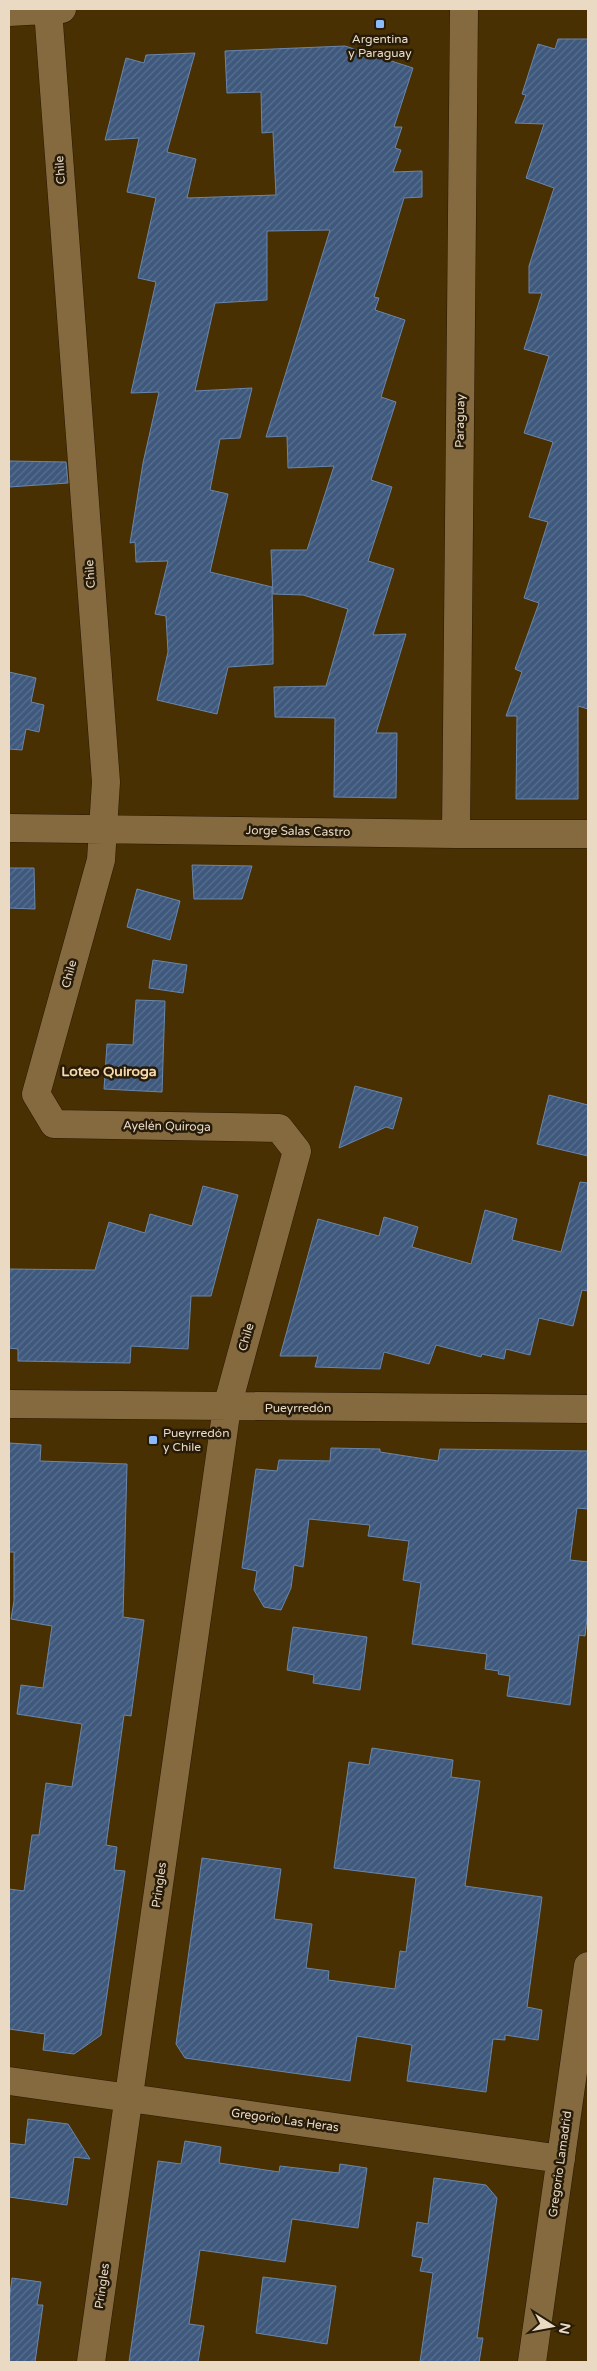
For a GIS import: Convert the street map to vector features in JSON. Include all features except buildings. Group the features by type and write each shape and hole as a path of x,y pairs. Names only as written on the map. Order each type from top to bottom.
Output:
{"street":[{"path":"9,12 55,9"},
{"name":"Chile","path":"54,1124 36,1094 101,860 106,782 55,9"},
{"name":"Paraguay","path":"456,834 464,9"},
{"name":"Jorge Salas Castro","path":"9,828 588,834"},
{"name":"Ayelén Quiroga","path":"54,1124 279,1128"},
{"name":"Chile","path":"227,1407 297,1151 279,1128"},
{"name":"Pueyrredón","path":"9,1404 588,1409"},
{"name":"Pringles","path":"91,2362 227,1407"},
{"name":"Gregorio Lamadrid","path":"532,2362 585,2007 588,1966"},
{"name":"Gregorio Las Heras","path":"9,2081 561,2158"}],"place":[{"name":"Argentina y Paraguay","path":"380,24"},
{"name":"Pueyrredón y Chile","path":"153,1440"}],"district":[{"name":"Loteo Quiroga","path":"109,1071"}]}
